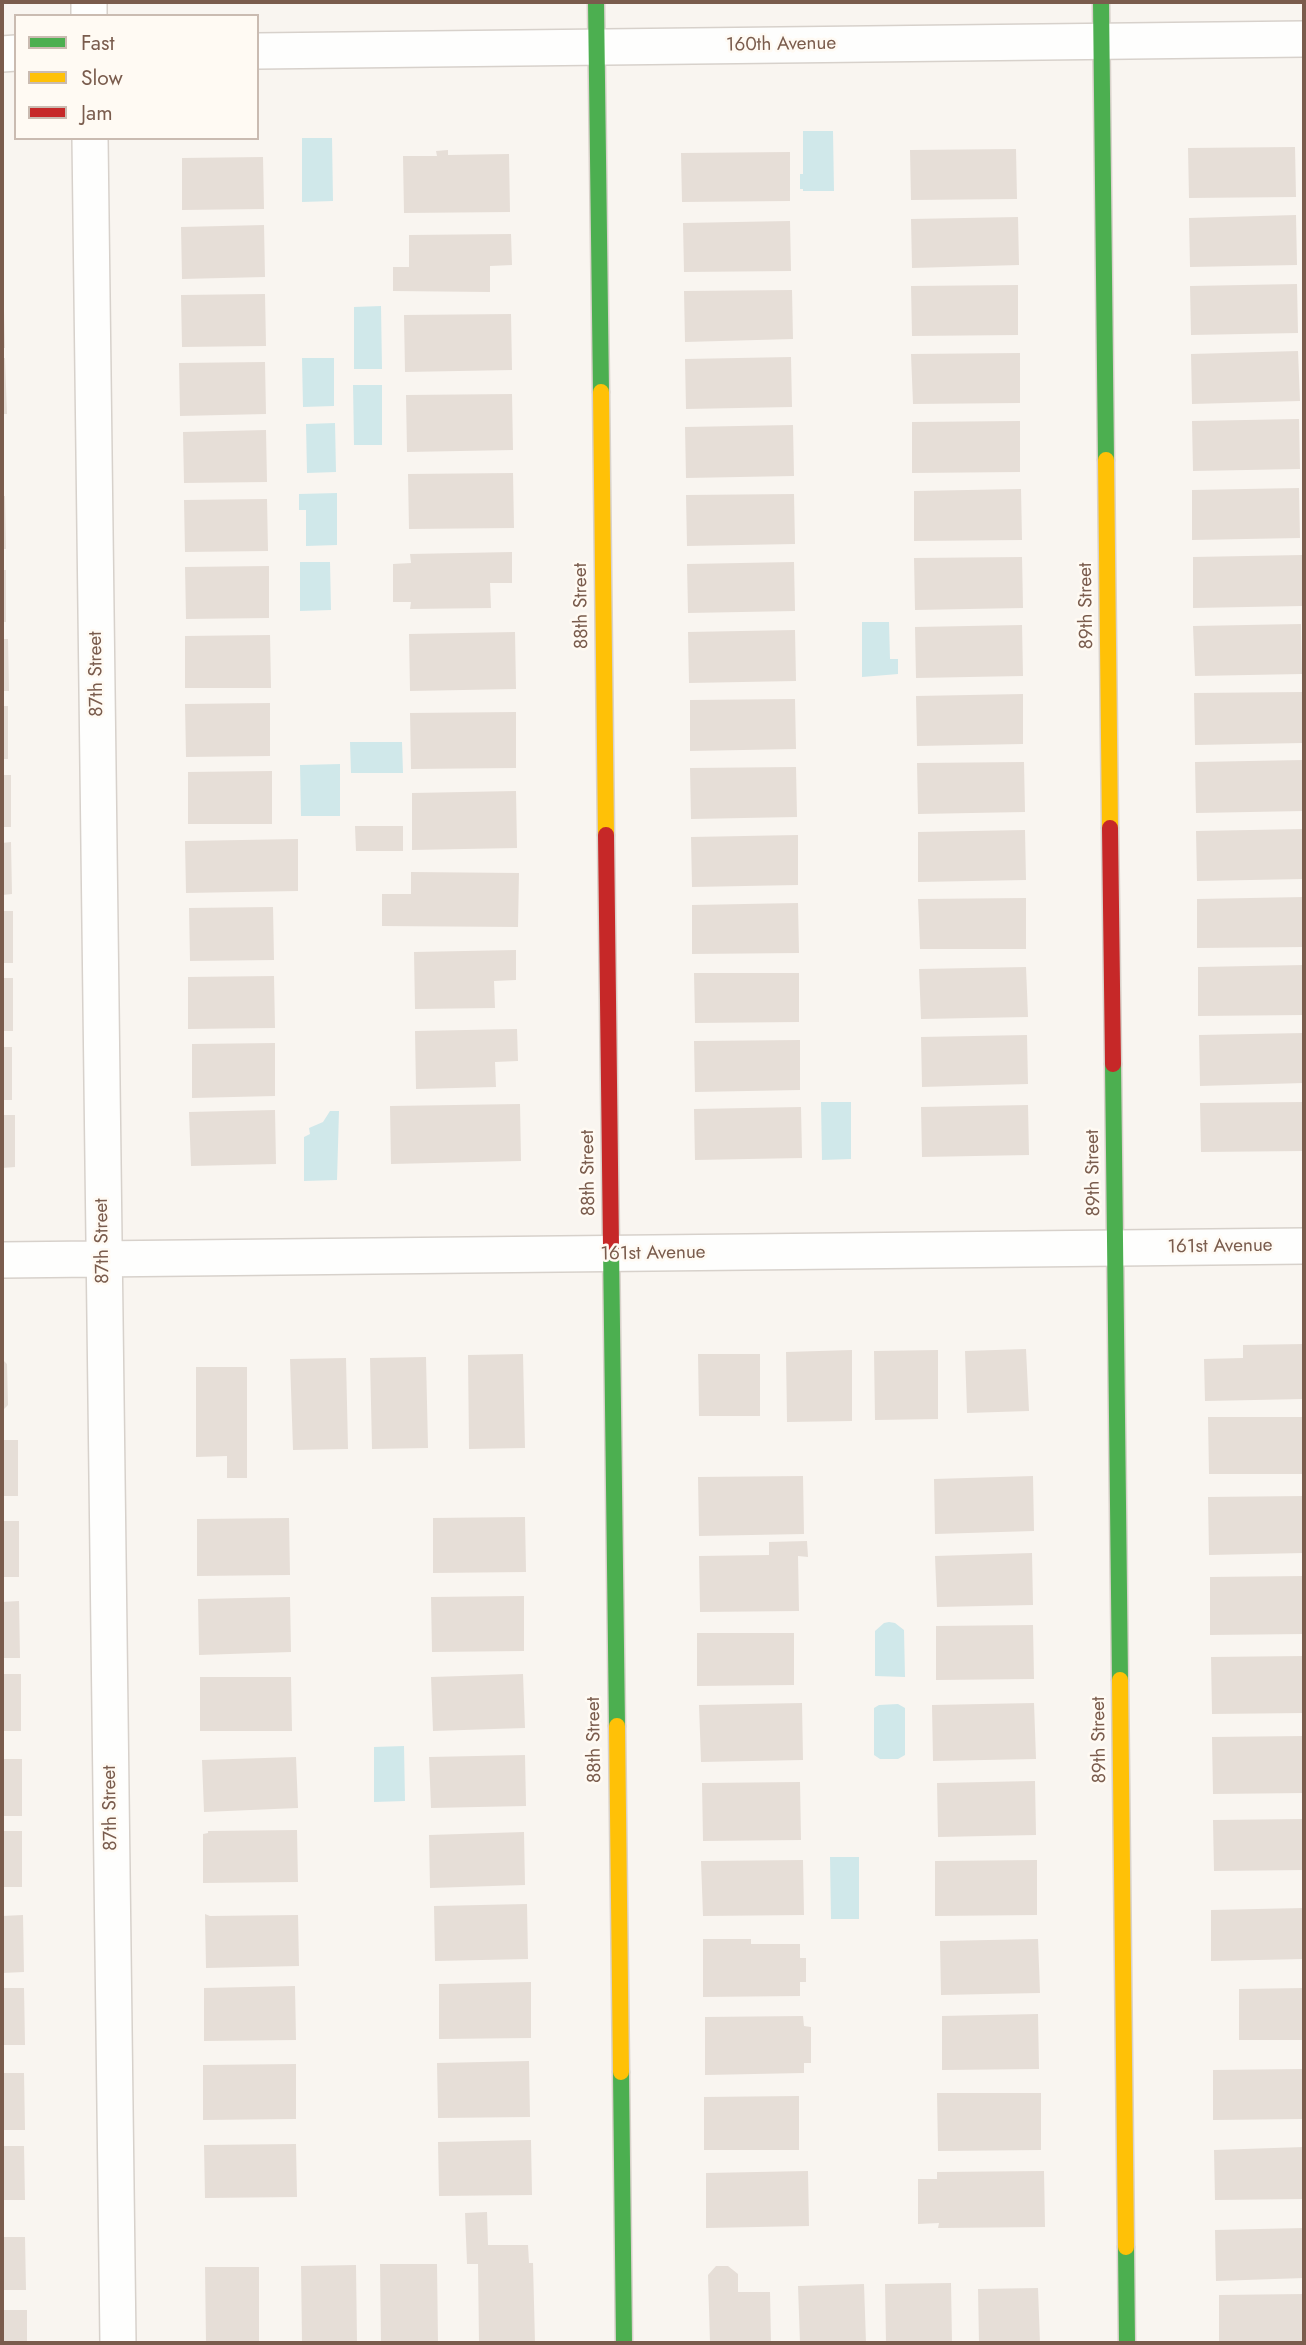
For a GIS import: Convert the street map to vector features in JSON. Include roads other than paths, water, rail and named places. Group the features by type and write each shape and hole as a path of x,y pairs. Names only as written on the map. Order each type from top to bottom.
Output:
{"street":[{"name":"88th Street","path":"596,2 624,2343"},
{"name":"89th Street","path":"1101,2 1127,2343"},
{"name":"160th Avenue","path":"259,51 1304,39"},
{"name":"87th Street","path":"90,140 118,2343"},
{"name":"161st Avenue","path":"2,1260 1304,1246"}],"water":[{"path":"803,131 833,131 834,191 800,189 800,174 803,174"},
{"path":"302,138 332,138 333,201 302,202"},
{"path":"381,306 382,369 354,369 354,307"},
{"path":"302,358 334,358 334,406 303,407"},
{"path":"353,385 382,385 382,445 354,445"},
{"path":"335,423 336,472 307,473 306,424"},
{"path":"337,493 337,545 306,546 306,510 299,510 299,494"},
{"path":"300,562 330,562 331,610 300,611"},
{"path":"862,622 889,622 890,659 898,659 898,674 862,677"},
{"path":"350,742 402,742 403,773 351,773"},
{"path":"340,764 340,816 301,816 300,765"},
{"path":"821,1102 851,1102 851,1159 822,1160"},
{"path":"330,1111 339,1111 337,1180 304,1181 304,1137 310,1134 309,1128 323,1122"},
{"path":"889,1622 904,1630 905,1677 875,1676 875,1631"},
{"path":"898,1704 905,1708 905,1755 898,1759 880,1759 874,1755 874,1708 879,1705"},
{"path":"404,1746 405,1801 374,1802 374,1747"},
{"path":"830,1857 859,1857 859,1919 831,1919"}]}
